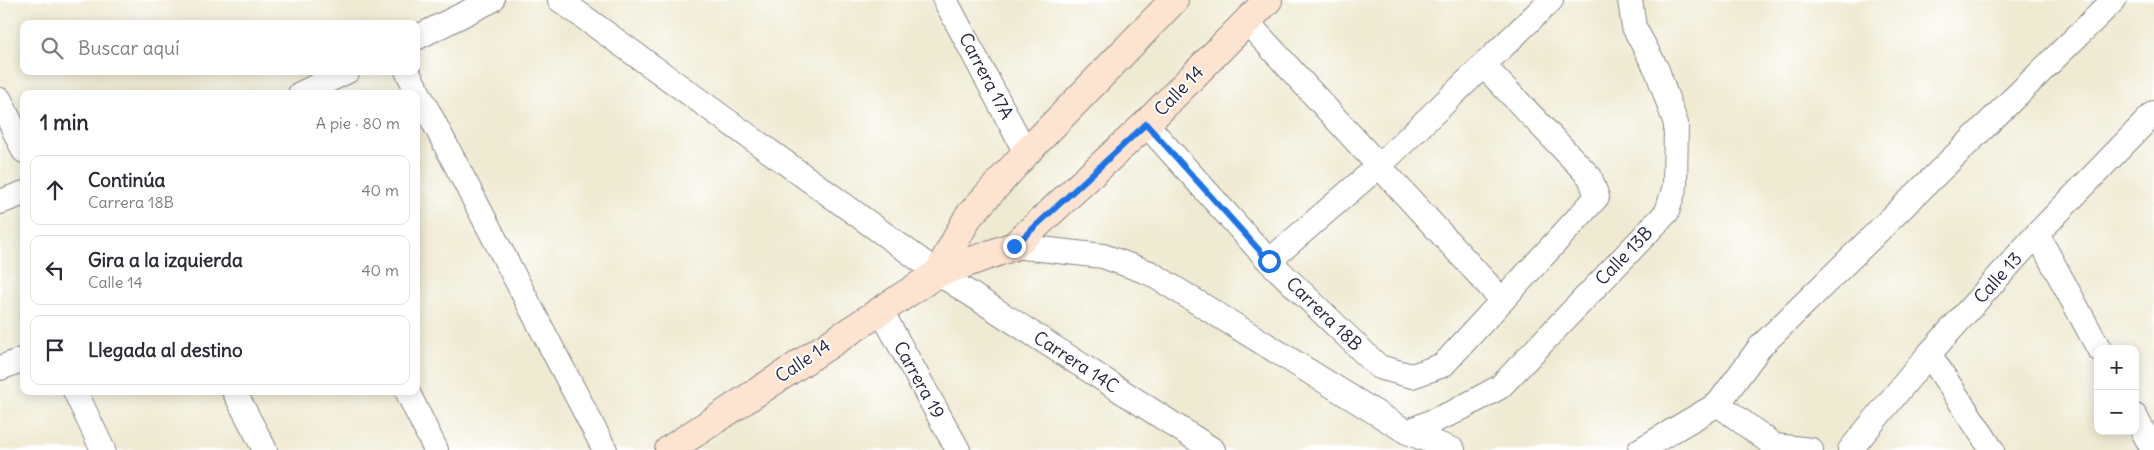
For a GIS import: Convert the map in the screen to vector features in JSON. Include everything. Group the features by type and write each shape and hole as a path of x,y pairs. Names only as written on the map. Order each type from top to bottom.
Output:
{"main road":[{"name":"Calle 14","path":"938,273 968,217 1026,152 1174,0"},
{"name":"Calle 14","path":"669,450 880,309 938,273 1014,246 1146,124 1268,0"}],"street":[{"path":"420,36 492,0"},
{"name":"Carrera 14C","path":"560,0 938,273 1213,450"},
{"name":"Carrera 17A","path":"945,0 1026,152"},
{"path":"1269,261 1380,165 1551,0"},
{"name":"Calle 13B","path":"1407,432 1454,412 1500,387 1666,212 1675,186 1676,124 1657,70 1634,26 1630,0"},
{"path":"1640,450 1718,404 1760,347 2114,0"},
{"path":"1247,22 1502,300 1597,197 1590,177 1483,65"},
{"path":"308,90 340,75"},
{"path":"409,75 417,90"},
{"path":"420,96 605,450"},
{"path":"0,100 20,142"},
{"name":"Carrera 18B","path":"1146,124 1269,261 1379,367 1412,376 1443,365 1502,300"},
{"name":"Calle 13","path":"1850,450 1929,354 2037,234 2150,127"},
{"path":"0,202 20,195"},
{"path":"2037,234 2097,345"},
{"path":"1014,246 1103,256 1150,273 1407,432 1453,450"},
{"name":"Carrera 19","path":"880,309 958,450"},
{"path":"1929,354 1992,450"},
{"path":"0,368 20,360"},
{"path":"77,395 103,450"},
{"path":"236,395 265,450"},
{"path":"409,395 436,450"},
{"path":"1718,404 1775,446 1811,450"},
{"path":"2139,424 2153,450"}],"route":[{"path":"1014,246 1146,124 1269,261"}]}
